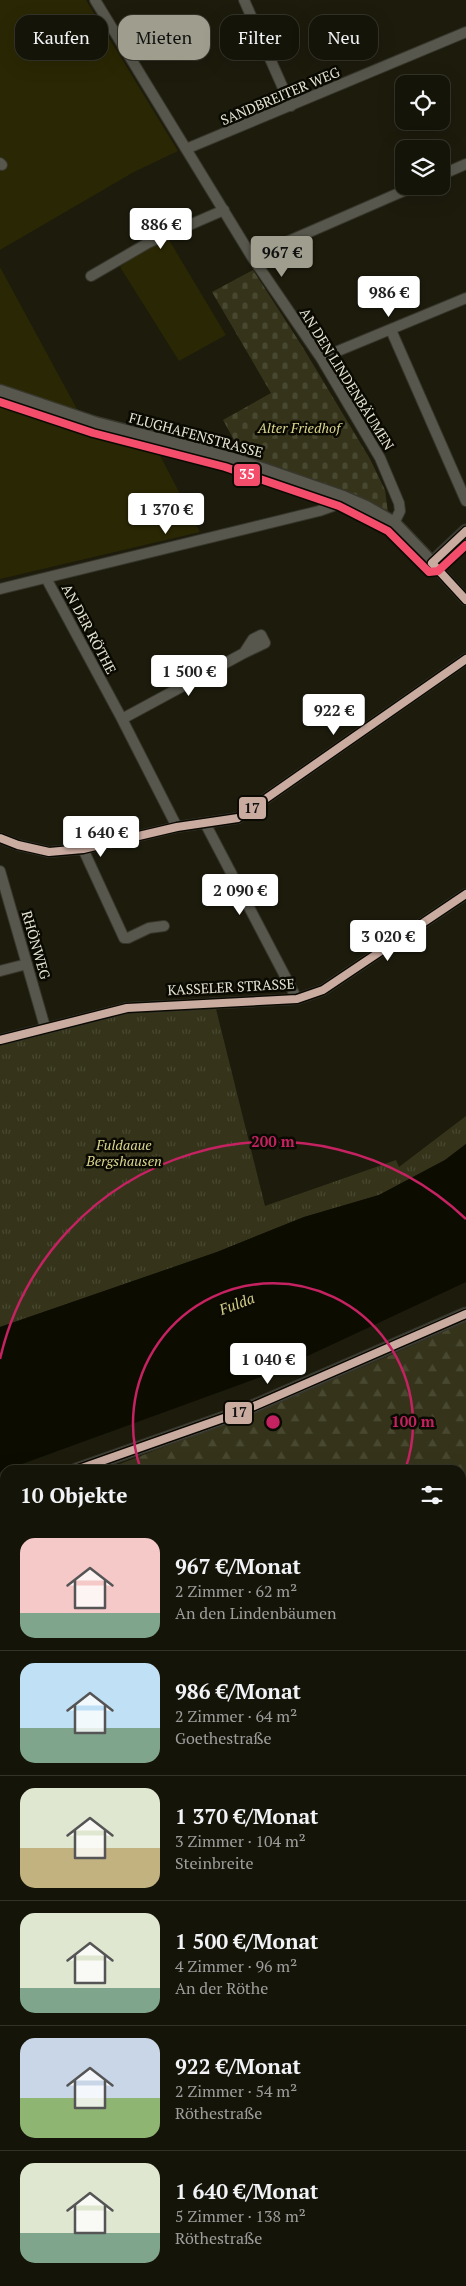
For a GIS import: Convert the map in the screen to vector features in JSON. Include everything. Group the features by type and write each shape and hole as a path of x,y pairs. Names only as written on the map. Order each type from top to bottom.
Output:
{"street":[{"name":"AN DEN LINDENBÄUMEN","path":"95,0 252,257 320,358 380,458 396,491 400,511 394,523"},
{"path":"248,1 290,106"},
{"name":"SANDBREITER WEG","path":"186,149 466,32"},
{"path":"450,171 466,164"},
{"path":"252,257 395,195"},
{"path":"91,276 148,243 224,210"},
{"path":"320,358 466,298"},
{"path":"392,330 466,501"},
{"name":"FLUGHAFENSTRASSE","path":"0,391 95,423 228,457 343,497 366,507 394,523 466,600"},
{"path":"0,589 319,511 333,506 343,497"},
{"path":"432,562 466,532"},
{"name":"AN DER RÖTHE","path":"46,578 122,719 177,827"},
{"path":"122,719 244,653"},
{"path":"0,838 18,845 49,852 83,849 177,827 238,818 466,659"},
{"path":"206,823 297,999"},
{"path":"83,849 124,938 149,928 164,926"},
{"name":"RHÖNWEG","path":"0,871 45,1027"},
{"name":"KASSELER STRASSE","path":"0,1040 45,1027 141,1006 297,999 323,990 466,894"},
{"path":"0,971 27,964"},
{"path":"90,1465 238,1413 466,1314"}],"shaded area":[{"path":"0,0 86,0 95,15 15,15 15,60 108,60 108,36 118,53 118,60 123,60 178,151 134,172 0,250"},
{"path":"169,240 226,335 179,361 120,267 140,252"},
{"path":"0,267 77,409 75,424 154,444 200,532 0,579"}],"green space":[{"name":"Alter Friedhof","path":"253,270 302,346 370,459 385,490 388,512 335,488 244,458 223,420 271,393 212,292"},
{"name":"Fuldaaue Bergshausen","path":"216,1009 265,1206 396,1160 399,1167 466,1116 466,1144 445,1160 379,1195 304,1217 217,1252 0,1327 0,1046 117,1014"},
{"path":"466,1321 466,1465 117,1465 241,1417 422,1342"}],"water":[{"name":"Fulda","path":"466,1144 466,1282 269,1374 19,1465 0,1465 0,1327 217,1252 304,1217 379,1195 445,1160"}],"transit line":[{"name":"35","path":"0,402 93,433 225,467 339,506 388,531 429,572 438,571 466,545"},
{"name":"17","path":"432,563 466,531"},
{"name":"17","path":"432,563 466,600"},
{"name":"17","path":"0,838 18,845 49,852 83,849 177,827 238,818 466,659"},
{"name":"17","path":"0,1040 127,1008 297,999 323,990 466,894"},
{"name":"17","path":"90,1465 238,1413 466,1314"}]}
